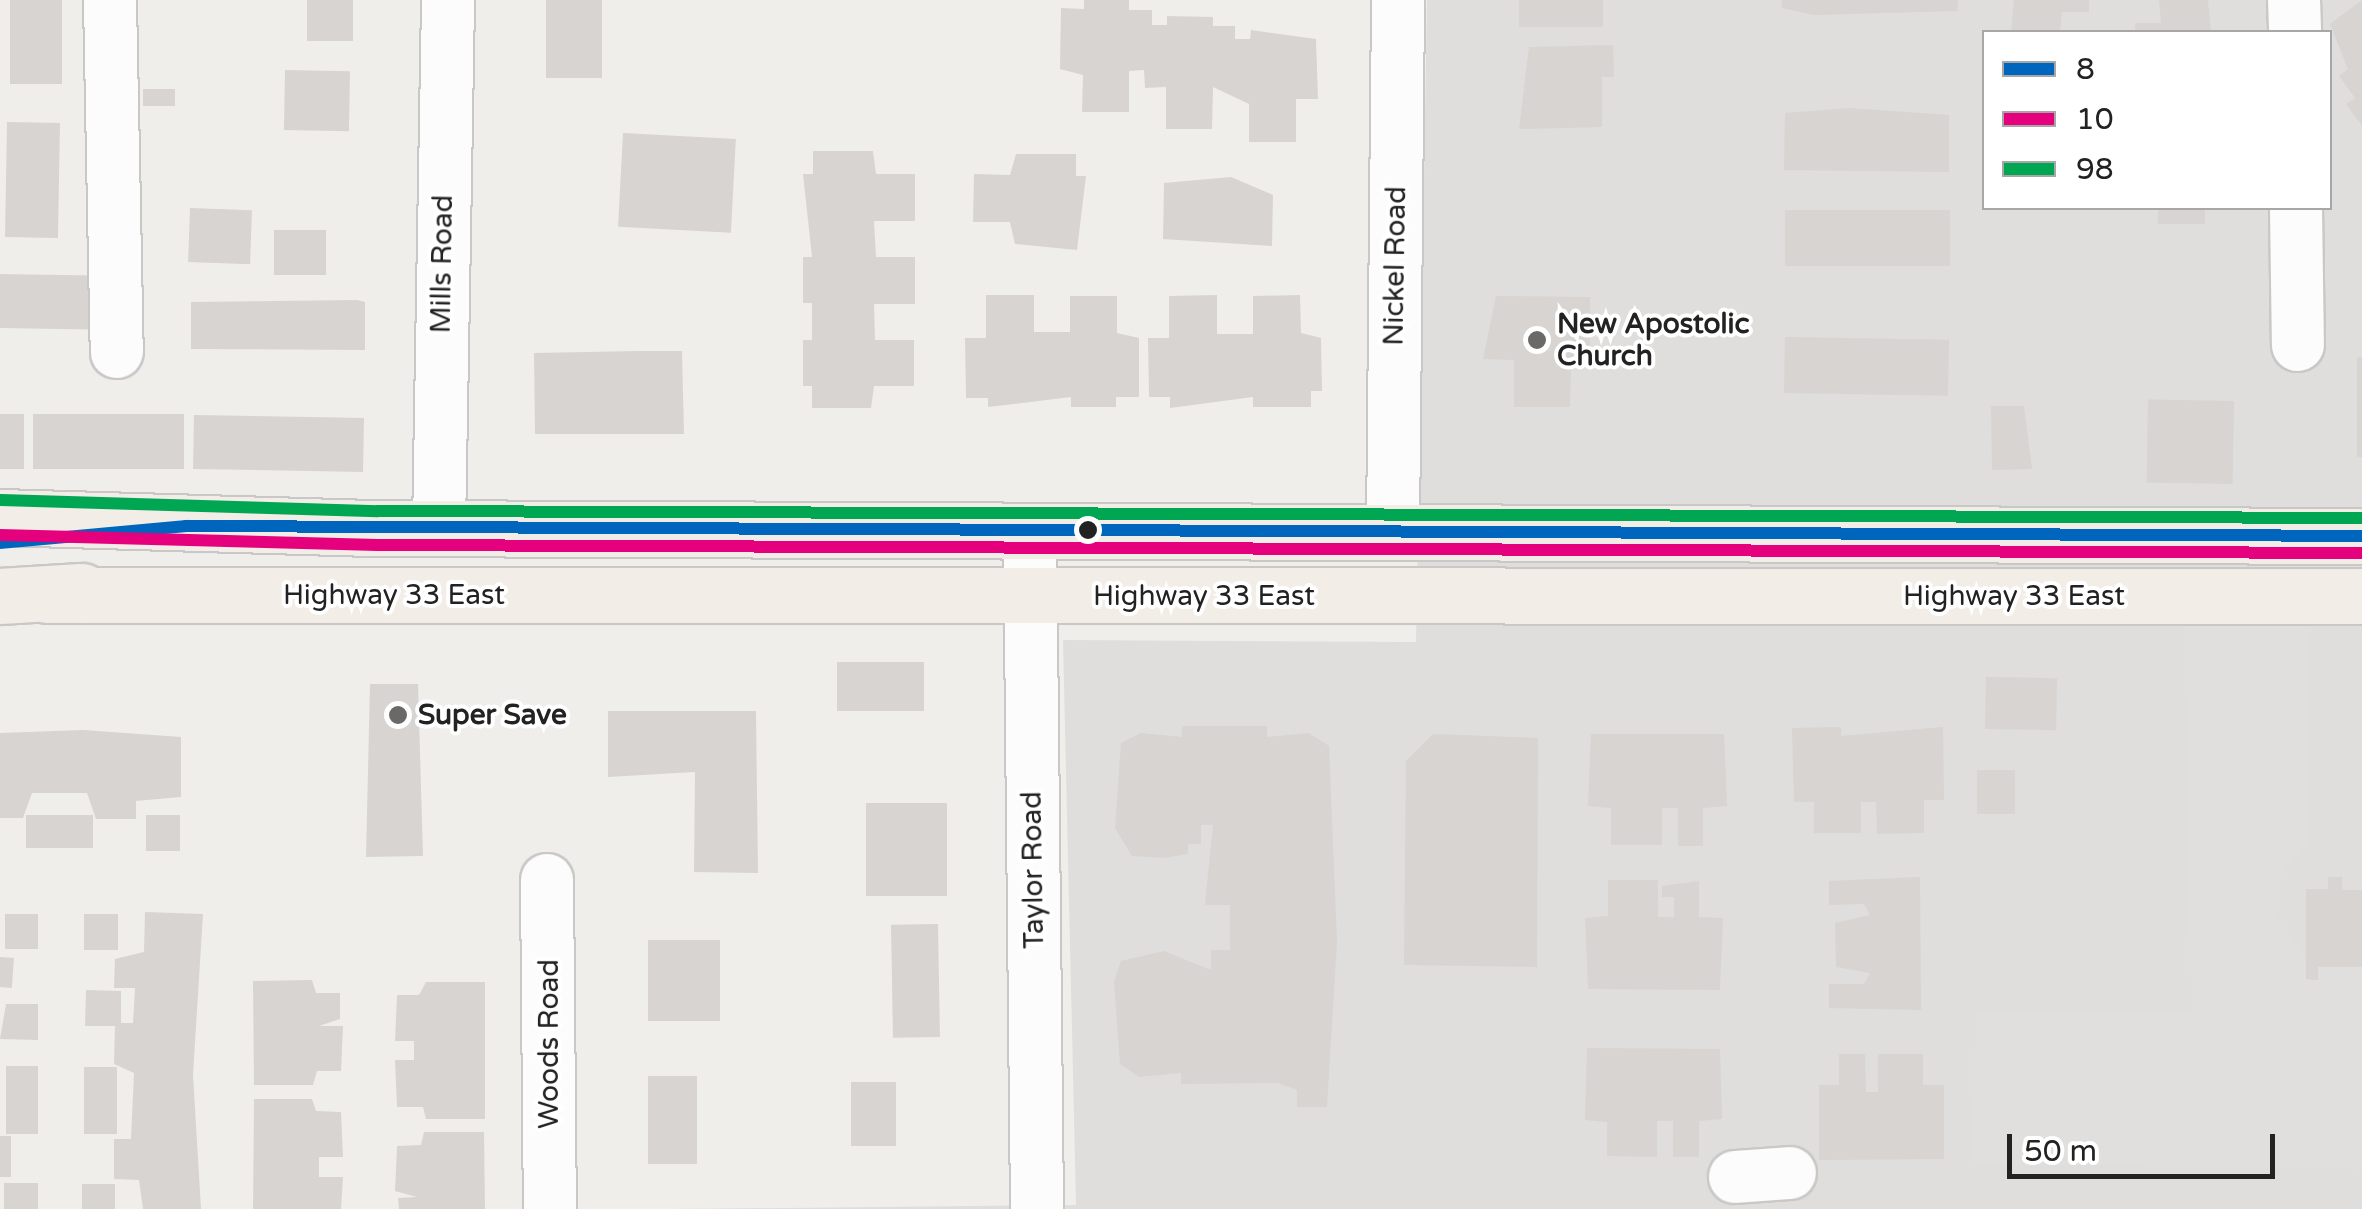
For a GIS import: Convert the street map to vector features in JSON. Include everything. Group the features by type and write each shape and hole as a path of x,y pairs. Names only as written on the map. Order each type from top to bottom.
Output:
{"main road":[{"path":"0,518 186,526 439,528 2362,536"},
{"path":"0,543 186,526"},
{"path":"23,595 259,571 378,569 409,560 439,528"},
{"name":"Highway 33 East","path":"23,595 2362,596"}],"street":[{"path":"110,0 117,352"},
{"name":"Mills Road","path":"439,528 448,0"},
{"name":"Nickel Road","path":"1392,532 1398,0"},
{"path":"2294,0 2295,30"},
{"path":"2296,210 2298,345"},
{"name":"Taylor Road","path":"1030,530 1037,1209"},
{"name":"Woods Road","path":"548,880 550,1209"},
{"path":"1734,1178 1790,1173"}],"shaded area":[{"path":"1427,0 2362,0 2362,1209 675,1209 1076,1205 1063,640 1416,642"},
{"path":"2310,624 2310,840 2281,871 2278,919 2306,959 2362,959 2362,1169 1973,1164 1976,1014 2192,1011 2184,625"}],"building":[{"path":"10,0 62,0 62,84 10,84"},
{"path":"307,0 353,0 353,41 307,41"},
{"path":"546,0 602,0 602,78 546,78"},
{"path":"1084,0 1129,0 1129,10 1152,10 1152,25 1167,25 1167,16 1213,17 1213,26 1235,26 1235,39 1250,39 1251,30 1316,39 1318,99 1296,99 1296,142 1249,142 1249,104 1213,87 1212,129 1166,129 1166,87 1145,88 1144,70 1129,71 1129,112 1082,112 1083,75 1060,69 1061,8 1084,9"},
{"path":"1519,0 1603,0 1603,27 1519,27"},
{"path":"1782,0 1958,0 1957,11 1814,15 1782,8"},
{"path":"2014,0 2089,0 2089,12 2062,12 2060,30 2011,30"},
{"path":"2159,0 2208,0 2211,30 2135,30 2135,23 2161,23"},
{"path":"2362,0 2362,126 2346,104 2355,98 2339,76 2348,69 2330,24"},
{"path":"1613,45 1614,77 1602,77 1602,127 1519,129 1529,47"},
{"path":"285,70 350,71 349,131 284,130"},
{"path":"143,89 175,89 175,106 143,106"},
{"path":"1849,108 1949,115 1949,172 1784,170 1785,113"},
{"path":"7,122 60,123 58,238 5,237"},
{"path":"623,133 736,139 731,233 618,227"},
{"path":"813,151 873,151 876,174 915,174 915,221 874,221 876,257 915,257 915,304 874,304 875,340 914,340 914,386 874,386 871,408 812,408 812,386 803,386 803,340 812,340 812,303 803,303 803,257 812,257 803,174 813,174"},
{"path":"1016,154 1076,154 1076,176 1086,176 1077,250 1015,244 1010,222 973,222 974,174 1010,175"},
{"path":"1231,177 1273,195 1272,246 1163,239 1164,183"},
{"path":"190,208 252,210 250,264 188,262"},
{"path":"1785,210 1950,210 1950,266 1785,266"},
{"path":"2158,210 2205,210 2205,224 2158,224"},
{"path":"274,230 326,230 326,275 274,275"},
{"path":"0,274 93,276 92,330 0,328"},
{"path":"986,295 1034,295 1034,332 1070,332 1070,296 1117,296 1117,333 1139,338 1139,397 1116,397 1116,407 1071,407 1071,397 988,407 988,398 966,398 965,338 986,338"},
{"path":"1217,295 1217,334 1253,334 1253,296 1300,295 1301,333 1321,338 1322,391 1311,391 1311,407 1253,407 1253,397 1170,408 1170,397 1149,397 1148,338 1169,338 1169,296"},
{"name":"New Apostolic Church","path":"1496,296 1590,297 1590,360 1571,359 1570,407 1514,407 1514,360 1483,359"},
{"path":"191,302 365,302 365,350 191,349"},
{"path":"1785,337 1949,340 1948,396 1784,393"},
{"path":"682,351 684,434 535,434 534,353"},
{"path":"2357,357 2362,357 2362,457 2357,457"},
{"path":"2148,399 2234,401 2233,484 2147,482"},
{"path":"1991,406 2024,406 2032,469 1992,470"},
{"path":"0,414 24,414 24,469 0,469"},
{"path":"33,414 184,414 184,469 33,469"},
{"path":"194,415 364,418 363,472 193,469"},
{"path":"837,662 924,662 924,711 837,711"},
{"path":"1986,677 2057,678 2056,730 1985,729"},
{"path":"370,684 418,684 423,856 366,857"},
{"path":"608,711 756,711 758,873 694,872 695,772 608,777"},
{"path":"1182,726 1267,726 1267,737 1309,733 1329,746 1337,942 1327,1107 1297,1107 1297,1090 1278,1083 1181,1084 1181,1073 1139,1077 1120,1064 1114,981 1121,961 1164,951 1211,970 1211,950 1230,950 1230,905 1205,905 1213,825 1201,825 1201,844 1188,844 1188,854 1163,858 1132,856 1115,828 1121,743 1141,733 1182,737"},
{"path":"1841,727 1841,736 1943,727 1944,800 1924,800 1924,833 1877,834 1876,802 1861,802 1861,833 1814,833 1814,802 1794,802 1792,728"},
{"path":"83,730 181,737 181,797 136,801 136,819 96,819 87,793 32,793 23,818 0,818 0,733"},
{"path":"1433,734 1538,738 1537,967 1404,965 1406,761"},
{"path":"1591,734 1724,734 1727,806 1703,808 1703,846 1678,846 1678,808 1662,808 1662,845 1611,845 1611,808 1588,806"},
{"path":"1977,770 2015,770 2015,814 1977,814"},
{"path":"866,803 947,803 947,896 866,896"},
{"path":"26,815 93,815 93,848 26,848"},
{"path":"146,815 180,815 180,851 146,851"},
{"path":"1920,877 1921,1010 1829,1008 1829,984 1864,984 1870,973 1836,967 1835,923 1870,915 1864,904 1829,905 1829,881"},
{"path":"2328,877 2342,877 2342,890 2362,890 2362,967 2318,967 2318,980 2306,979 2306,889 2328,889"},
{"path":"1608,880 1658,880 1658,917 1674,917 1674,897 1662,897 1662,886 1699,881 1699,917 1723,918 1720,990 1588,989 1585,918 1608,916"},
{"path":"145,912 203,914 193,1075 201,1209 143,1209 139,1180 114,1179 114,1139 131,1139 134,1073 114,1064 115,1026 85,1026 86,990 121,991 121,1023 133,1023 135,988 114,988 115,959 144,952"},
{"path":"5,914 38,914 38,949 5,949"},
{"path":"84,914 118,914 118,950 84,950"},
{"path":"938,924 940,1037 893,1038 891,925"},
{"path":"648,940 720,940 720,1021 648,1021"},
{"path":"0,957 14,958 12,988 0,987"},
{"path":"312,980 316,993 340,993 340,1019 319,1026 343,1026 341,1071 317,1071 313,1085 254,1085 253,981"},
{"path":"426,982 485,982 485,1119 426,1119 423,1107 397,1107 395,1060 414,1060 414,1041 395,1041 397,995 419,995"},
{"path":"6,1004 38,1004 38,1040 0,1039"},
{"path":"1587,1048 1720,1049 1722,1119 1699,1121 1699,1157 1673,1157 1673,1121 1657,1121 1657,1157 1607,1156 1607,1122 1585,1120"},
{"path":"1839,1054 1865,1054 1866,1092 1878,1092 1878,1054 1923,1054 1923,1085 1944,1085 1944,1159 1819,1160 1819,1085 1839,1085"},
{"path":"6,1066 38,1066 38,1134 6,1134"},
{"path":"84,1067 117,1067 117,1134 84,1134"},
{"path":"648,1076 697,1076 697,1164 648,1164"},
{"path":"851,1082 896,1082 896,1146 851,1146"},
{"path":"254,1099 312,1099 316,1111 341,1112 343,1157 319,1157 319,1177 343,1177 341,1209 253,1209"},
{"path":"424,1132 484,1132 485,1209 399,1209 398,1198 417,1197 395,1191 397,1146 421,1145"},
{"path":"0,1136 11,1136 11,1177 0,1177"},
{"path":"4,1183 38,1183 38,1209 4,1209"},
{"path":"82,1184 115,1184 115,1209 82,1209"}],"transit line":[{"name":"98","path":"1,500 378,511 2362,518"},
{"name":"8","path":"0,543 186,526 2362,536"},
{"name":"10","path":"0,535 378,545 2362,553"}],"place":[{"name":"New Apostolic Church","path":"1537,340"},
{"name":"Super Save","path":"398,715"}]}
